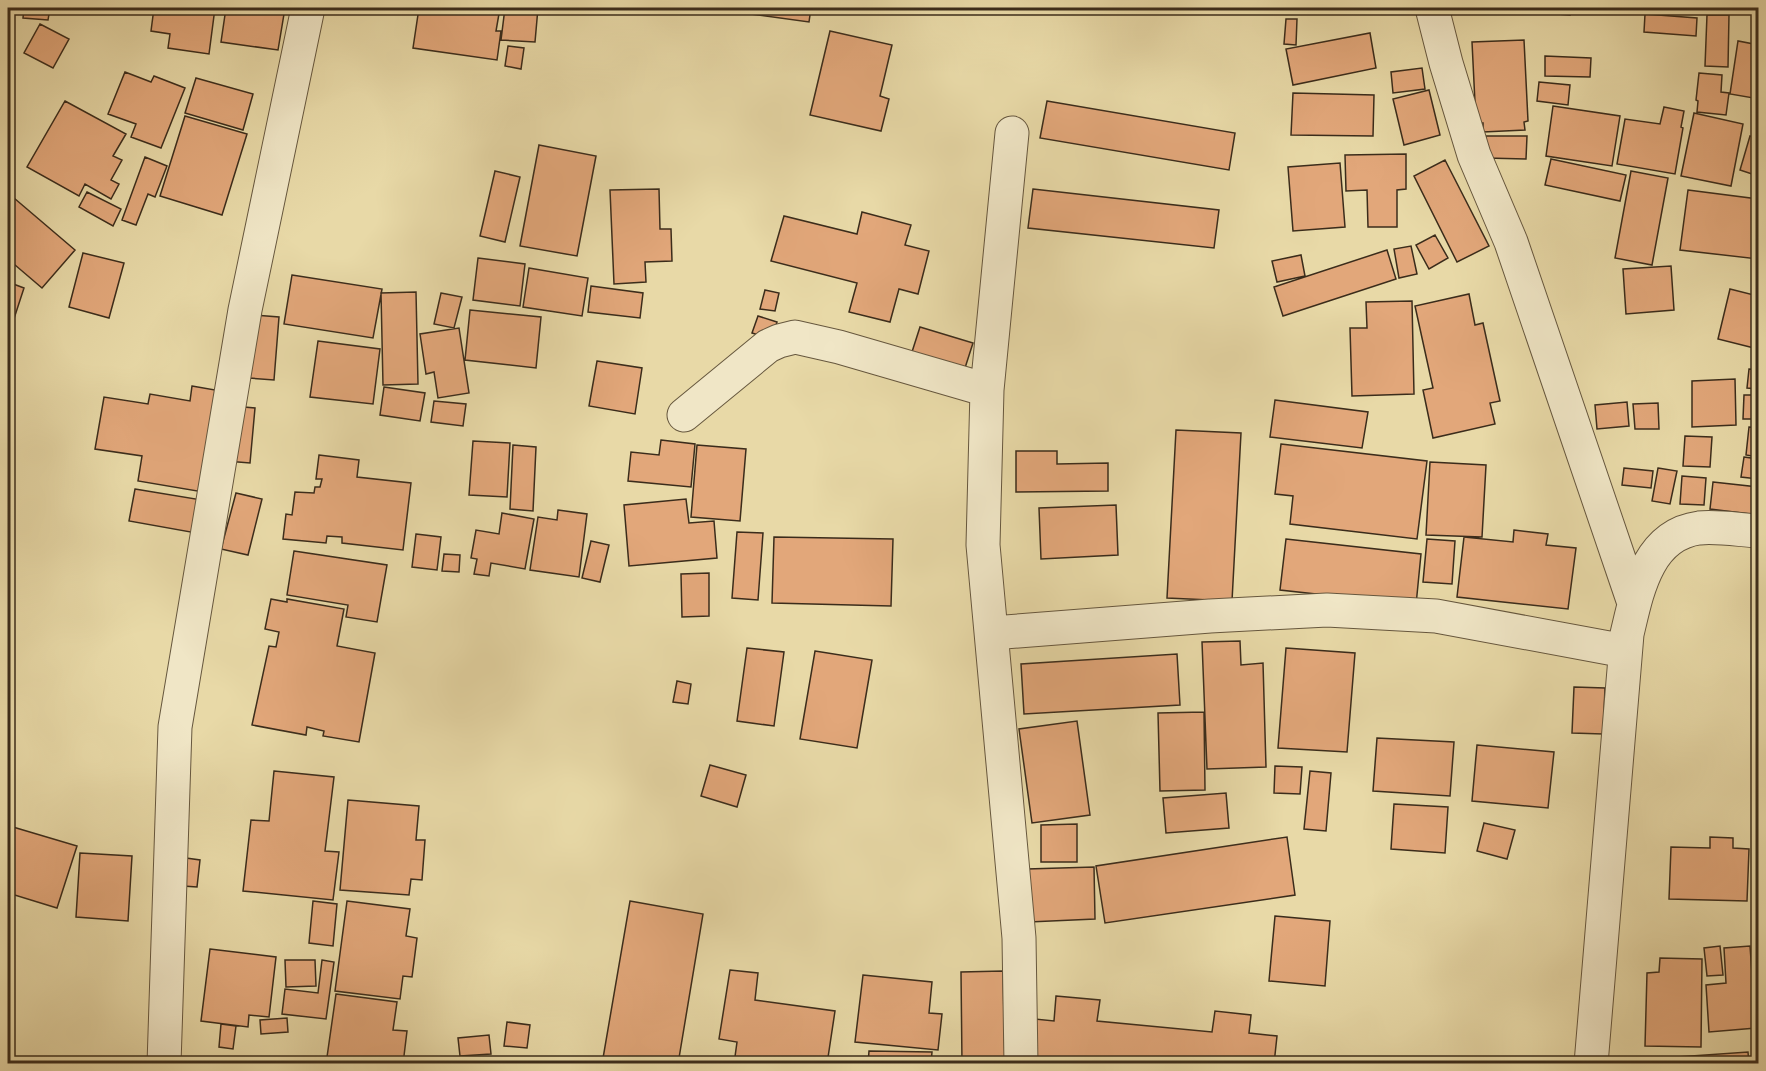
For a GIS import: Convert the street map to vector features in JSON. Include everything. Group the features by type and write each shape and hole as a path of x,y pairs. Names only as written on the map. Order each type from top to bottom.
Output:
{"street":[{"path":"164,1064 175,727 245,310 308,8"},
{"path":"1432,8 1474,155 1510,242 1634,603"},
{"path":"1012,133 987,390 983,545 1020,938 1021,1064"},
{"path":"684,416 768,346 795,337 839,347 987,390"},
{"path":"1592,1064 1625,651 1634,603 1648,565 1662,543 1682,532 1700,528 1758,531"},
{"path":"992,633 1210,616 1326,610 1436,616 1625,651"}],"building":[{"path":"24,8 50,8 48,20 23,18"},
{"path":"154,8 215,8 209,54 168,48 170,34 151,31"},
{"path":"226,8 285,8 278,50 221,42"},
{"path":"419,8 500,8 496,31 501,31 497,60 413,48"},
{"path":"505,8 538,8 535,42 501,40"},
{"path":"737,8 811,8 809,22 736,12"},
{"path":"1290,8 1330,8 1330,11 1290,11"},
{"path":"1543,8 1570,8 1570,15 1543,13"},
{"path":"1635,8 1683,8 1683,10 1680,10 1679,14 1651,13 1651,9"},
{"path":"1645,14 1697,18 1696,36 1644,32"},
{"path":"1707,15 1729,15 1728,67 1705,66"},
{"path":"1286,19 1297,19 1296,45 1284,44"},
{"path":"40,24 69,39 53,68 24,53"},
{"path":"830,31 892,45 880,96 889,99 881,131 810,115"},
{"path":"1370,33 1376,68 1293,85 1286,49"},
{"path":"1755,34 1758,34 1758,107 1752,106 1754,98 1730,94 1738,41 1754,44"},
{"path":"1524,40 1528,121 1524,122 1525,130 1483,132 1483,123 1476,123 1472,42"},
{"path":"508,46 524,48 521,69 505,66"},
{"path":"1545,56 1591,58 1590,77 1545,76"},
{"path":"1422,68 1425,89 1393,93 1391,72"},
{"path":"125,72 151,82 154,76 185,88 161,148 131,137 136,124 108,114"},
{"path":"1699,73 1722,75 1721,92 1729,93 1726,115 1697,112"},
{"path":"196,78 253,94 243,130 185,113"},
{"path":"1539,82 1570,85 1568,105 1537,101"},
{"path":"1429,90 1440,135 1404,145 1393,99"},
{"path":"1293,93 1374,95 1373,136 1291,135"},
{"path":"65,101 126,134 113,156 122,160 111,180 119,184 111,199 85,184 79,196 27,167"},
{"path":"1047,101 1235,133 1229,170 1040,138"},
{"path":"1553,106 1620,116 1612,166 1546,156"},
{"path":"1664,107 1684,111 1675,174 1617,164 1625,119 1660,124"},
{"path":"1694,113 1743,124 1731,186 1681,176"},
{"path":"185,116 247,134 222,215 160,196"},
{"path":"1486,136 1527,136 1526,159 1486,158"},
{"path":"1750,136 1758,138 1758,176 1740,170"},
{"path":"539,145 596,156 577,256 520,246"},
{"path":"1406,154 1406,189 1397,190 1397,227 1368,227 1367,190 1346,191 1345,155"},
{"path":"145,157 167,166 155,197 148,194 136,225 122,220"},
{"path":"1551,159 1626,175 1620,201 1545,185"},
{"path":"1445,160 1489,246 1457,262 1414,176"},
{"path":"1340,163 1345,227 1293,231 1288,167"},
{"path":"495,171 520,177 505,242 480,236"},
{"path":"1631,171 1668,178 1652,265 1615,258"},
{"path":"659,189 660,229 671,229 672,261 645,262 646,282 614,284 610,190"},
{"path":"1033,189 1219,210 1214,248 1028,228"},
{"path":"1688,190 1758,199 1758,259 1680,250"},
{"path":"87,192 121,209 113,226 79,207"},
{"path":"14,198 75,250 42,288 8,259 8,205"},
{"path":"862,212 911,225 905,245 929,251 918,294 899,289 890,322 849,312 857,283 771,261 784,216 857,234"},
{"path":"1435,235 1448,258 1429,269 1416,245"},
{"path":"1411,246 1417,274 1399,278 1394,249"},
{"path":"1387,250 1396,279 1283,316 1274,287"},
{"path":"83,253 124,263 109,318 69,307"},
{"path":"1301,255 1305,276 1277,282 1272,261"},
{"path":"478,258 525,264 520,306 473,300"},
{"path":"1671,266 1674,310 1626,314 1623,269"},
{"path":"529,268 588,278 582,316 523,307"},
{"path":"292,275 382,289 373,338 284,324"},
{"path":"8,282 24,288 8,337"},
{"path":"591,286 643,293 640,318 588,312"},
{"path":"1730,289 1758,296 1758,349 1718,339"},
{"path":"765,290 779,293 775,311 760,309"},
{"path":"416,292 418,384 383,385 381,293"},
{"path":"441,293 462,297 454,328 434,324"},
{"path":"1469,294 1475,325 1483,323 1500,401 1490,403 1495,424 1433,438 1423,390 1433,388 1415,306"},
{"path":"1412,301 1414,394 1352,396 1350,328 1367,328 1366,302"},
{"path":"470,310 541,317 536,368 465,360"},
{"path":"254,315 279,317 274,380 249,378"},
{"path":"758,316 777,322 772,339 752,333"},
{"path":"920,327 973,343 964,371 911,355"},
{"path":"459,328 469,393 438,398 434,372 426,374 420,334"},
{"path":"318,341 380,349 373,404 310,397"},
{"path":"597,361 642,368 635,414 589,406"},
{"path":"1749,369 1758,370 1758,389 1747,388"},
{"path":"1735,379 1736,425 1692,427 1692,381"},
{"path":"192,386 221,391 203,492 138,481 142,456 95,449 104,397 148,404 150,394 190,401"},
{"path":"384,387 425,393 420,421 380,415"},
{"path":"1744,395 1758,395 1758,419 1743,419"},
{"path":"1275,400 1368,412 1362,448 1270,437"},
{"path":"434,401 466,404 463,426 431,422"},
{"path":"1627,402 1629,426 1597,429 1595,405"},
{"path":"1658,403 1659,429 1635,429 1633,404"},
{"path":"232,406 255,408 250,463 226,461"},
{"path":"1749,427 1758,428 1758,457 1746,455"},
{"path":"1176,430 1241,433 1232,601 1167,598"},
{"path":"1685,436 1712,437 1710,467 1683,466"},
{"path":"661,440 695,444 691,487 628,481 631,452 659,455"},
{"path":"473,441 510,443 507,497 469,495"},
{"path":"1281,444 1427,461 1417,539 1290,524 1293,496 1275,494"},
{"path":"513,445 536,447 533,511 510,509"},
{"path":"697,445 746,449 740,521 691,517"},
{"path":"1016,451 1057,451 1057,464 1108,463 1108,491 1016,492"},
{"path":"319,455 359,460 357,477 411,483 403,550 342,543 342,537 327,536 326,543 283,539 286,514 292,515 295,492 314,493 315,487 320,487 322,479 316,479"},
{"path":"1744,457 1758,459 1758,479 1741,477"},
{"path":"1430,462 1486,465 1482,537 1426,535"},
{"path":"1624,468 1653,471 1651,488 1622,485"},
{"path":"1658,468 1677,471 1670,504 1652,501"},
{"path":"1682,476 1706,478 1704,505 1680,504"},
{"path":"1713,482 1758,487 1758,515 1710,509"},
{"path":"135,489 202,500 196,533 129,521"},
{"path":"236,493 262,499 248,555 221,549"},
{"path":"686,499 689,523 714,521 717,558 629,566 624,505"},
{"path":"1116,505 1118,555 1041,559 1039,508"},
{"path":"558,510 587,514 579,577 530,570 538,517 557,520"},
{"path":"502,513 534,519 525,569 491,563 489,576 474,574 477,559 471,558 476,530 499,534"},
{"path":"1514,530 1548,534 1546,545 1576,548 1568,609 1457,597 1464,537 1513,542"},
{"path":"737,532 763,533 758,600 732,598"},
{"path":"416,534 441,537 437,570 412,567"},
{"path":"774,537 893,539 891,606 772,603"},
{"path":"1286,539 1421,554 1416,605 1280,590"},
{"path":"1427,539 1455,541 1452,584 1423,582"},
{"path":"591,541 609,545 600,582 582,578"},
{"path":"294,551 387,565 377,622 346,617 348,605 287,595"},
{"path":"444,554 460,555 459,572 442,571"},
{"path":"709,573 709,616 682,617 681,574"},
{"path":"271,599 287,602 287,599 344,609 337,646 375,653 359,742 323,736 324,731 307,727 306,735 252,725 269,646 276,647 279,632 265,629"},
{"path":"1240,641 1241,665 1263,663 1266,767 1207,769 1202,642"},
{"path":"747,648 784,652 774,726 737,721"},
{"path":"1286,648 1355,653 1347,752 1278,748"},
{"path":"815,651 872,660 857,748 800,739"},
{"path":"1177,654 1180,705 1024,714 1021,664"},
{"path":"677,681 691,684 688,704 673,702"},
{"path":"1574,687 1605,688 1603,734 1572,733"},
{"path":"1204,712 1205,790 1160,791 1158,713"},
{"path":"1077,721 1090,815 1032,823 1019,729"},
{"path":"1377,738 1454,742 1450,796 1373,791"},
{"path":"1477,745 1554,752 1548,808 1472,801"},
{"path":"710,765 746,775 737,807 701,796"},
{"path":"1275,766 1302,767 1300,794 1274,793"},
{"path":"274,771 334,777 325,851 339,852 333,900 243,891 251,820 269,821"},
{"path":"1310,771 1331,773 1326,831 1304,829"},
{"path":"1226,793 1229,828 1166,833 1163,798"},
{"path":"348,800 419,806 416,840 425,840 422,880 411,879 409,895 340,890"},
{"path":"1394,804 1448,807 1445,853 1391,849"},
{"path":"1484,823 1515,830 1507,859 1477,851"},
{"path":"1077,824 1077,862 1041,862 1041,825"},
{"path":"13,827 77,846 57,908 8,893 8,844"},
{"path":"1287,837 1295,895 1105,923 1096,866"},
{"path":"1710,837 1733,838 1733,848 1749,849 1747,901 1669,899 1671,847 1710,848"},
{"path":"80,853 132,856 128,921 76,917"},
{"path":"186,858 200,860 197,887 183,886"},
{"path":"1094,867 1095,919 1029,922 1027,869"},
{"path":"313,901 337,904 333,946 309,943"},
{"path":"347,901 410,909 406,936 417,938 412,977 403,976 400,999 335,991"},
{"path":"630,901 703,914 678,1064 602,1064"},
{"path":"1275,916 1330,921 1325,986 1269,981"},
{"path":"1720,946 1723,975 1707,976 1704,948"},
{"path":"1750,946 1756,1028 1709,1032 1706,985 1726,983 1724,948"},
{"path":"210,949 276,957 269,1017 249,1015 248,1027 201,1021"},
{"path":"1660,958 1702,959 1701,1047 1645,1046 1647,973 1659,972"},
{"path":"285,960 315,960 316,986 286,987"},
{"path":"322,960 334,962 326,1019 282,1014 285,989 318,993"},
{"path":"730,970 758,973 755,1000 835,1011 827,1064 734,1064 737,1042 719,1039"},
{"path":"1003,971 1005,1064 962,1064 961,972"},
{"path":"863,975 932,982 929,1013 942,1014 938,1050 855,1042"},
{"path":"336,994 397,1002 393,1030 407,1031 403,1064 326,1064"},
{"path":"1056,996 1100,1000 1097,1021 1212,1032 1215,1011 1251,1015 1249,1033 1277,1036 1274,1064 1029,1064 1035,1019 1054,1021"},
{"path":"287,1018 288,1032 261,1034 260,1020"},
{"path":"507,1022 530,1025 527,1048 504,1046"},
{"path":"221,1024 236,1026 233,1049 219,1047"},
{"path":"489,1035 491,1054 460,1056 458,1038"},
{"path":"869,1051 932,1052 931,1064 868,1064"},
{"path":"1748,1052 1749,1064 1620,1064 1620,1061"},
{"path":"211,1059 283,1064 210,1064"},
{"path":"485,1062 523,1062 523,1064 485,1064"}]}
